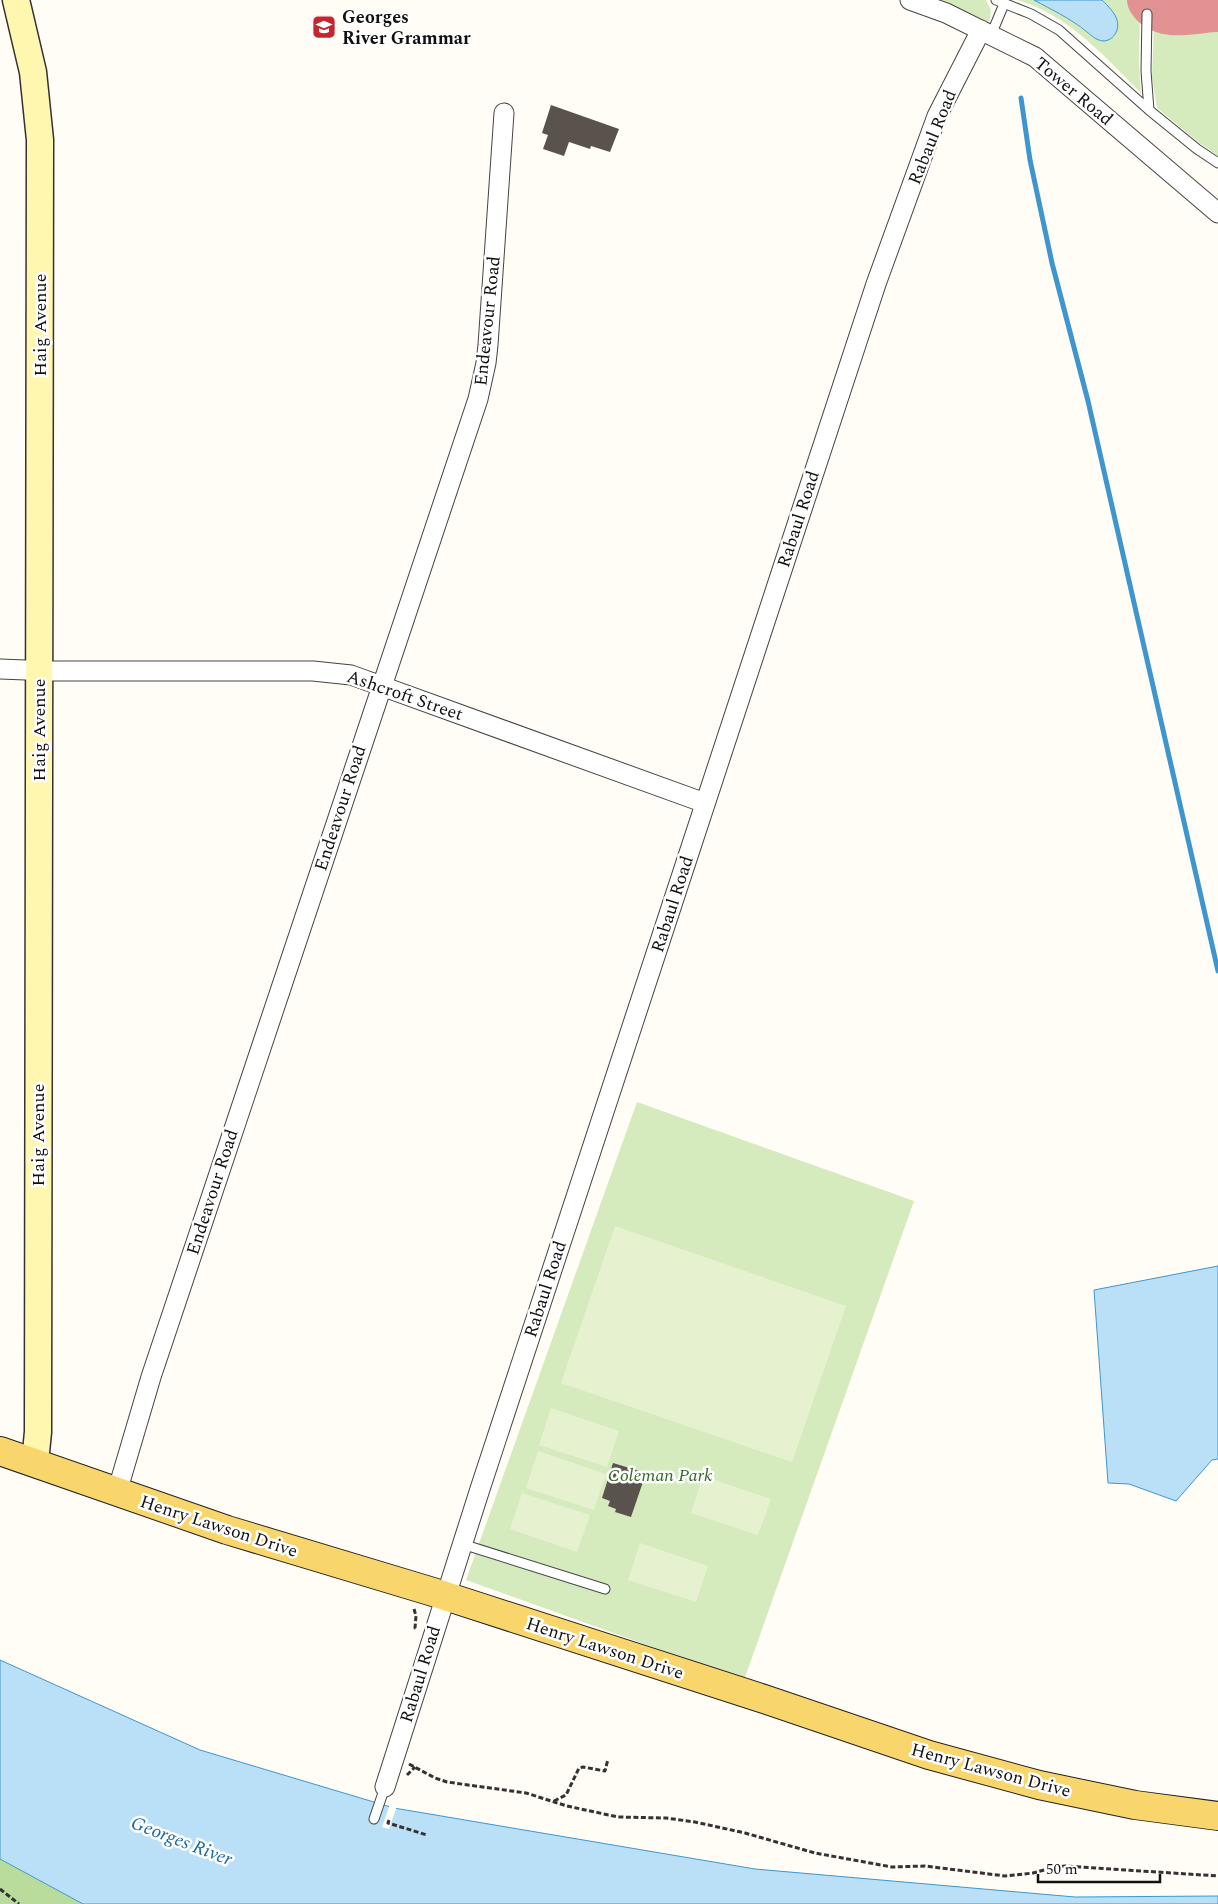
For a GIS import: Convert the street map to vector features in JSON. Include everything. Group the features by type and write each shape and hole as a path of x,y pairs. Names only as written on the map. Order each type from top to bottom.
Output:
{"main road":[{"name":"Haig Avenue","path":"16,0 33,72 40,140 38,1432 35,1462"},
{"name":"Henry Lawson Drive","path":"0,1451 227,1530 445,1596 928,1754 1039,1785 1135,1805 1218,1816"}],"street":[{"name":"Tower Road","path":"910,0 939,10 1035,57 1218,213"},
{"name":"Rabaul Road","path":"385,1787 445,1596 876,284 938,116 986,33"},
{"name":"Endeavour Road","path":"117,1492 151,1377 483,380 488,345 504,113"},
{"name":"Ashcroft Street","path":"0,669 327,671 351,675 705,803"}],"lane":[{"path":"986,33 1000,2 1031,14 1059,30 1149,110 1197,149 1218,163"},
{"path":"1147,14 1146,71 1149,110"},
{"path":"462,1544 605,1589"},
{"path":"374,1819 385,1787"}],"path":[{"path":"394,1759 447,1782 526,1793 618,1816 666,1818 694,1822 745,1833 815,1853 901,1868 925,1866 1005,1876 1033,1873 1065,1866 1218,1876"},
{"path":"553,1801 566,1795 579,1768 604,1771 608,1759"},
{"path":"391,1824 427,1835"},
{"path":"0,1889 19,1904"}],"green space":[{"path":"936,0 986,0 991,10 989,25"},
{"path":"1017,0 1034,0 1066,17 1096,39 1112,11 1102,0 1134,0 1140,10 1139,65 1141,93 1099,51 1069,26 1036,7"},
{"path":"1198,22 1218,26 1218,156 1157,108 1152,77 1154,23 1162,25"},
{"name":"Coleman Park","path":"637,1102 914,1201 744,1680 466,1580"},
{"path":"615,1226 846,1306 792,1462 561,1383"},
{"path":"551,1408 619,1431 607,1467 539,1445"},
{"path":"538,1451 606,1474 594,1510 526,1488"},
{"path":"703,1476 771,1499 758,1535 691,1513"},
{"path":"522,1493 590,1515 577,1552 510,1529"},
{"path":"640,1543 708,1566 696,1602 628,1580"},
{"path":"0,1859 83,1904 0,1904"}],"water":[{"path":"1034,0 1102,0 1116,17 1117,30 1110,39 1106,41 1098,40 1068,18"},
{"path":"1218,1266 1218,1459 1212,1460 1176,1501 1129,1484 1108,1483 1094,1290"},
{"name":"Georges River","path":"0,1660 200,1750 394,1808 755,1869 1075,1897 1218,1896 1218,1904 83,1904 0,1859"}],"pier":[{"path":"390,1804 397,1806 389,1829 382,1827"}],"building":[{"path":"551,105 619,129 610,152 591,146 590,149 569,142 564,156 543,149 548,135 542,133"},
{"path":"613,1463 646,1473 631,1517 615,1512 616,1509 608,1506 610,1501 602,1498"}],"waterway":[{"path":"1021,98 1030,160 1052,263 1088,401 1218,971"}],"taxiway":[{"path":"1149,0 1155,7 1171,13 1218,10"}],"place":[{"name":"Georges River Grammar","path":"324,27"}]}
